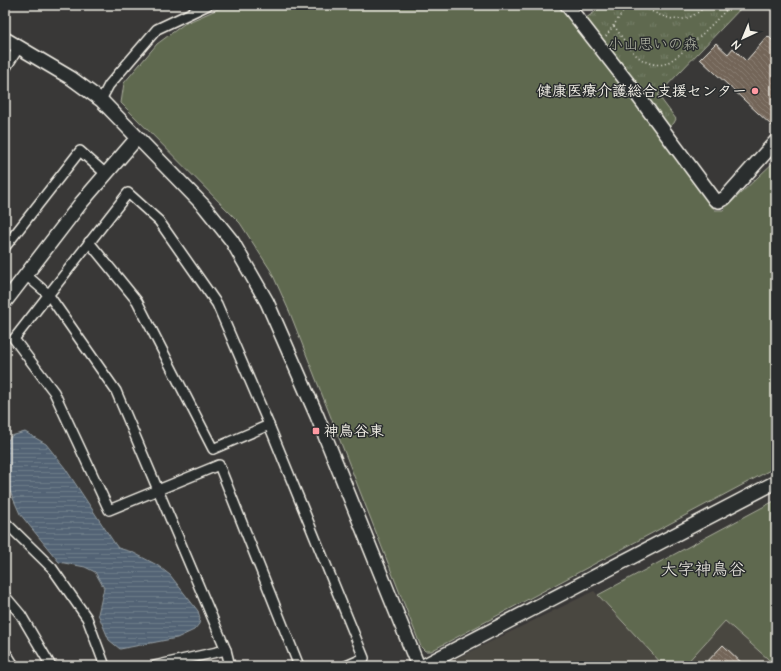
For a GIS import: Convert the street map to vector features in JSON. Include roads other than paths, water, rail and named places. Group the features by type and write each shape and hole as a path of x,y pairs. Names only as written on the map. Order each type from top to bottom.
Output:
{"street":[{"path":"101,100 109,85 157,29 208,5"},
{"path":"567,5 635,92 715,200 719,201 725,198 775,143"},
{"path":"5,39 87,88 101,100 204,206 232,241 260,289 317,416 418,666"},
{"path":"5,69 19,47"},
{"path":"5,302 81,203 137,138"},
{"path":"5,247 80,151 106,174"},
{"path":"300,666 219,465 109,510 54,392 14,339 128,192 158,221 217,304 270,425 364,658 346,666"},
{"path":"89,242 137,300 213,449 270,425"},
{"path":"26,275 48,294 116,392 226,650 230,666"},
{"path":"423,666 776,482"},
{"path":"5,522 52,568 87,618 105,666"},
{"path":"5,596 21,615 50,666"},
{"path":"154,666 226,650"},
{"path":"5,655 12,666"}],"water":[{"path":"25,432 46,444 65,468 118,548 132,552 157,565 170,575 198,611 200,618 199,624 194,630 177,638 120,649 109,640 98,614 104,588 95,572 85,567 59,562 20,514 5,480 5,444 11,436"}],"place":[{"name":"健康医療介護総合支援センター","path":"755,91"},
{"name":"神鳥谷東","path":"316,431"}],"district":[{"name":"大字神鳥谷","path":"703,569"}],"park label":[{"name":"小山思いの森","path":"653,44"}]}
